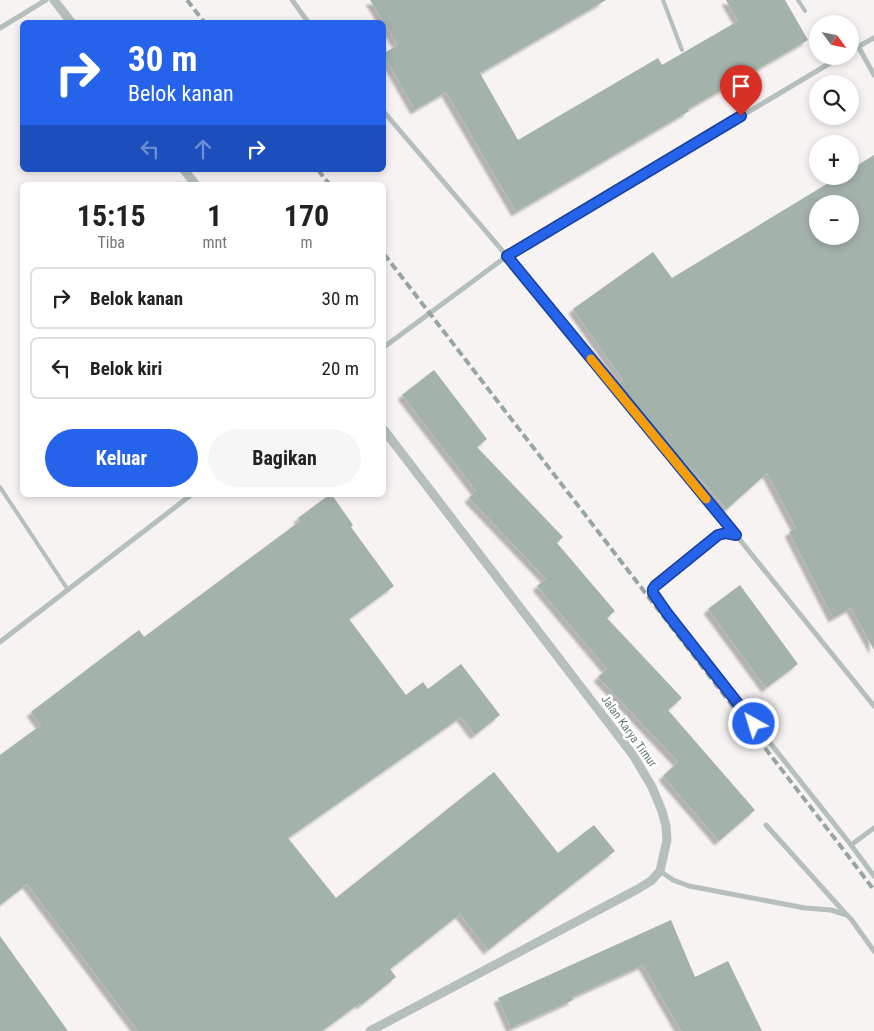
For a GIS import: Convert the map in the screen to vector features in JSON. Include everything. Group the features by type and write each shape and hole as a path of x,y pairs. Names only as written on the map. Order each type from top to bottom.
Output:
{"street":[{"path":"0,28 46,0"},
{"path":"54,0 69,20"},
{"path":"292,0 307,20"},
{"path":"859,46 874,38"},
{"path":"859,48 874,75"},
{"path":"386,346 507,256 827,65"},
{"path":"386,114 507,256 874,706"},
{"path":"186,172 194,182"},
{"name":"Jalan Karya Timur","path":"386,433 633,755 652,787 666,826 667,840 660,871"},
{"path":"0,642 188,497"},
{"path":"736,535 726,533 718,535 655,586 653,593 874,876"},
{"path":"766,825 847,915 874,951"},
{"path":"851,845 874,828"},
{"path":"370,1031 636,890 651,881 660,871 673,880 689,886 805,908 831,910 847,915"}],"lane":[{"path":"663,0 682,50"},
{"path":"798,0 804,11"},
{"path":"0,488 68,590"}],"building":[{"path":"370,0 606,0 480,73 518,140 658,58 662,65 738,21 726,0 785,0 808,40 516,212 446,92 415,110 386,59 386,52 398,45 386,26 386,20 382,20"},
{"path":"874,155 874,650 851,608 833,618 789,532 796,528 767,473 727,509 677,454 619,383 623,380 573,309 653,252 672,278 825,185 859,185 859,164"},
{"path":"434,370 487,439 477,447 563,537 557,543 615,611 607,618 682,698 668,710 755,810 719,841 663,776 678,762 598,677 607,669 537,586 546,579 469,498 476,491 402,395"},
{"path":"326,497 333,497 353,525 351,527 394,586 349,619 406,695 423,682 428,689 461,664 500,715 475,735 461,717 288,838 336,898 494,772 558,853 594,825 615,851 488,950 460,914 390,969 396,977 361,1005 360,1003 322,1031 138,1031 27,884 0,905 0,755 41,725 31,712 139,630 144,637 300,521 298,518"},
{"path":"740,585 798,664 766,688 708,609"},
{"path":"671,920 695,977 728,961 762,1031 681,1031 643,965 572,997 573,1000 511,1028 498,998"},
{"path":"0,936 68,1031 0,1031"}],"railway":[{"path":"187,0 202,20"},
{"path":"320,172 328,182"},
{"path":"386,257 874,890"}],"slow traffic":[{"path":"591,359 706,499"}],"route":[{"path":"741,116 507,256 736,535 726,533 718,535 655,586 653,593 754,724"}]}
